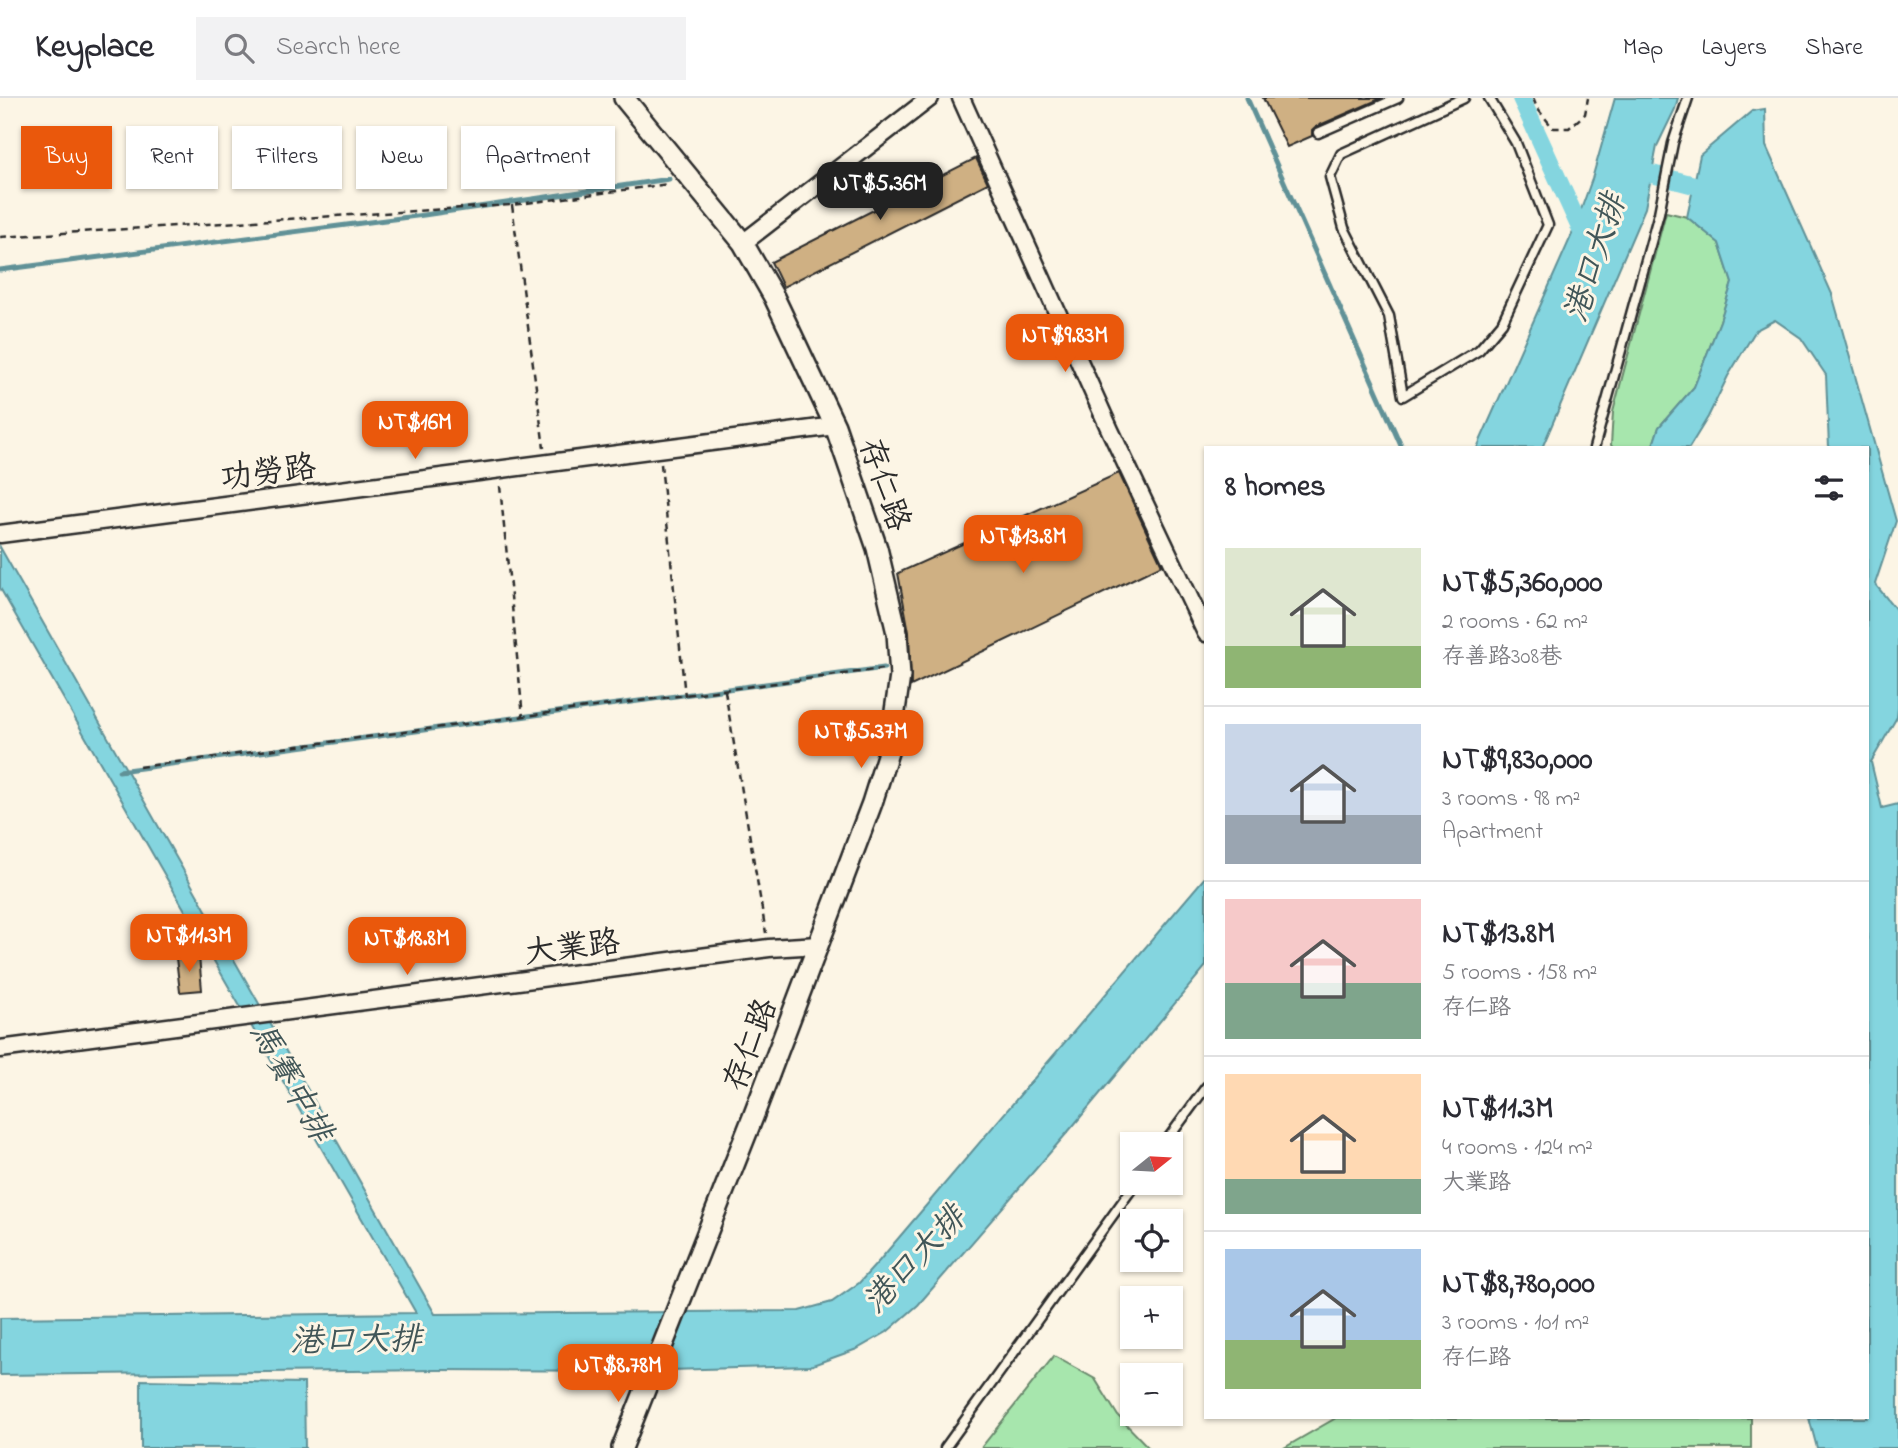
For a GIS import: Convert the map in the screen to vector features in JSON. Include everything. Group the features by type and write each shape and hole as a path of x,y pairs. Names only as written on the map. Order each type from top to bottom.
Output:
{"street":[{"name":"存仁路","path":"622,1448 753,1117 872,803 890,746 900,676 897,632 877,548 835,426 769,287 743,243 624,98"},
{"path":"743,243 930,98"},
{"path":"961,98 1110,430 1204,629"},
{"name":"功勞路","path":"0,534 835,426"},
{"name":"大業路","path":"0,1049 769,948 819,945"}],"lane":[{"path":"1318,133 1398,98"},
{"path":"1464,98 1341,154 1329,177 1344,228 1389,316 1403,396 1479,350 1503,323 1548,225 1516,142 1489,98"},
{"path":"1595,446 1659,213 1673,143 1688,98"},
{"path":"1173,1132 1204,1090"},
{"path":"945,1448 1127,1195"}],"path":[{"path":"1533,98 1537,108 1553,128 1569,128 1585,114 1588,98"},
{"path":"0,237 512,205 669,184"},
{"path":"512,205 546,464"},
{"path":"659,450 685,696"},
{"path":"498,469 523,718"},
{"path":"139,767 883,669"},
{"path":"725,691 769,948"}],"green space":[{"path":"1666,212 1687,217 1719,243 1732,283 1720,321 1694,387 1659,427 1653,446 1612,446 1613,412"},
{"path":"1054,1356 1095,1379 1120,1418 1120,1426 1128,1426 1149,1448 981,1448"},
{"path":"1334,1419 1751,1419 1751,1448 1284,1448"}],"water":[{"path":"1615,98 1678,98 1657,146 1645,208 1543,446 1478,446 1573,232 1592,179"},
{"path":"1765,109 1766,146 1832,294 1896,521 1875,584 1898,612 1898,708 1897,717 1871,762 1882,808 1898,804 1898,1448 1817,1448 1809,1419 1869,1419 1869,446 1829,446 1826,375 1801,338 1775,320 1756,330 1690,446 1653,446 1659,427 1694,387 1732,283 1719,243 1687,217 1700,155 1752,111"},
{"name":"馬賽中排","path":"0,547 435,1314 799,1311 832,1302 859,1283 879,1261 1204,878 1204,968 1073,1126 918,1305 887,1332 857,1349 810,1366 635,1371 437,1370 0,1375 0,1318 416,1313 0,588"},
{"path":"141,1380 304,1383 305,1448 141,1448"}],"building":[{"path":"1263,98 1382,98 1315,127 1312,136 1287,147"},
{"path":"976,158 988,183 783,287 771,262"},
{"path":"1119,473 1162,565 911,686 909,632 898,573"},
{"path":"199,956 202,990 180,992 176,958"}],"waterway":[{"path":"1247,98 1401,446"},
{"path":"1521,98 1586,241"},
{"name":"港口大排","path":"1629,168 1717,191"},
{"path":"0,270 424,215 669,179"},
{"path":"119,771 884,668"}]}
